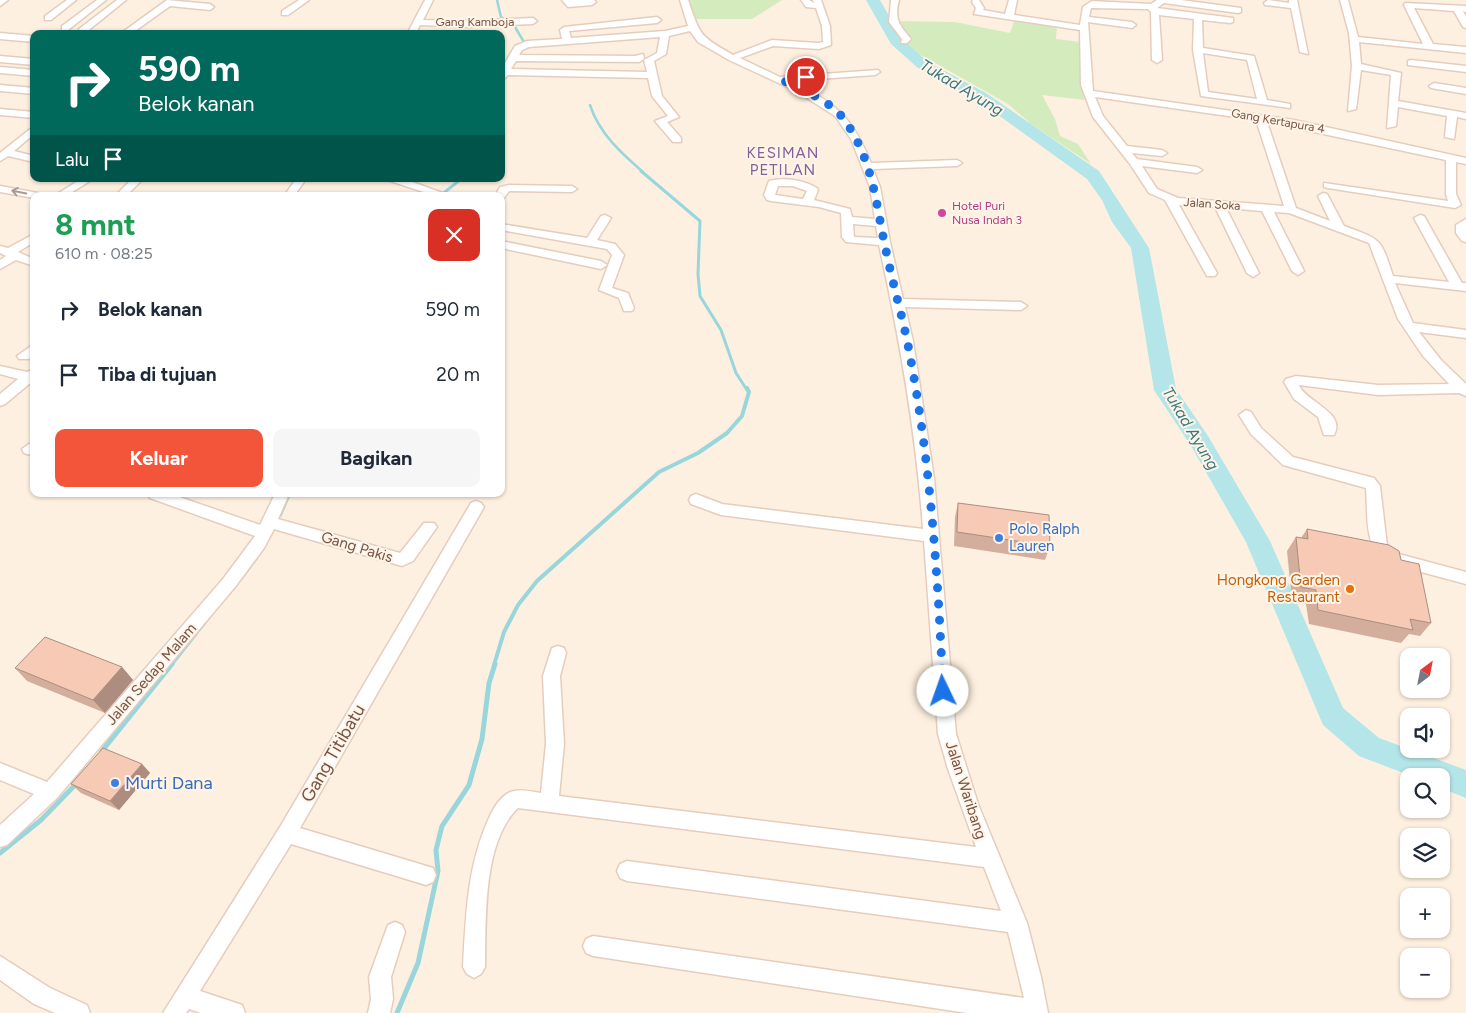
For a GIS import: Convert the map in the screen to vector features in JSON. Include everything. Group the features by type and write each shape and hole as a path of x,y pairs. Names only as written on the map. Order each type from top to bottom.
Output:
{"street":[{"path":"0,2 4,0"},
{"path":"48,18 72,0"},
{"path":"65,28 102,0"},
{"path":"83,30 122,0"},
{"path":"285,14 305,0"},
{"path":"413,30 429,0"},
{"path":"566,0 568,4 592,2"},
{"name":"Jalan Waribang","path":"684,0 695,32 701,40 732,58 821,100 839,114 856,139 875,187 884,242 915,389 928,478 947,734 954,764 989,858 1017,923 1033,981 1037,1011"},
{"path":"732,58 772,43 819,46 828,43 826,26 818,3 808,5 805,0"},
{"path":"895,0 891,18 897,31 907,39 904,40"},
{"path":"1010,17 1013,0"},
{"path":"1157,60 1153,9 1162,0 1238,10"},
{"path":"1344,0 1354,39 1358,66 1351,110"},
{"path":"131,30 170,2 210,7"},
{"path":"976,2 980,8 977,12 1010,17 1084,24 1132,25"},
{"path":"1084,24 1086,7 1101,2 1230,20"},
{"path":"1268,2 1294,3 1305,52"},
{"path":"1429,46 1408,5 1461,8 1466,25"},
{"path":"1198,17 1198,50 1204,94 1287,106"},
{"path":"568,40 564,30 567,29 657,20"},
{"name":"Gang Kamboja","path":"417,22 464,24 533,21"},
{"name":"Jalan Soka","path":"1084,24 1088,93 1098,117 1134,162 1153,191 1170,199 1219,205 1291,210 1372,241 1378,249 1399,310 1440,365 1464,390"},
{"path":"652,75 507,74 522,46 545,38 568,40 665,34 694,27"},
{"path":"665,34 661,54 649,60 657,96 674,116 660,121 677,140"},
{"path":"0,36 30,39"},
{"path":"1354,39 1406,46 1429,46 1465,52"},
{"path":"1198,50 1251,58 1263,102"},
{"path":"516,58 639,59 640,56"},
{"path":"0,59 30,62"},
{"path":"1411,63 1466,69"},
{"path":"1358,66 1396,73 1391,126"},
{"path":"0,70 30,73"},
{"path":"780,79 875,72"},
{"path":"0,80 30,82"},
{"path":"1434,86 1466,91"},
{"path":"0,88 30,91"},
{"name":"Gang Kertapura 4","path":"1088,93 1260,117 1466,161"},
{"path":"1393,103 1466,116"},
{"path":"0,112 30,120"},
{"path":"1450,137 1452,114"},
{"path":"1260,117 1291,210"},
{"path":"0,120 30,121"},
{"path":"4,156 30,125"},
{"path":"1123,149 1162,153"},
{"path":"4,156 30,159"},
{"path":"1328,185 1454,205 1451,194 1451,157"},
{"path":"1134,162 1197,170"},
{"path":"867,166 957,163"},
{"path":"65,192 83,182"},
{"path":"124,192 135,182"},
{"path":"403,182 432,192"},
{"path":"503,192 508,188 572,189"},
{"path":"0,189 30,195"},
{"path":"1451,194 1466,196"},
{"path":"1324,196 1339,227"},
{"path":"1170,199 1211,273"},
{"path":"806,204 846,211 848,237 850,240 884,242"},
{"path":"1219,205 1253,273"},
{"path":"1266,208 1298,271"},
{"path":"590,242 605,218"},
{"path":"1420,218 1461,286"},
{"path":"848,220 881,223"},
{"path":"1466,222 1462,225 1462,232 1466,239"},
{"path":"505,228 611,246 616,250 617,260 605,290 624,296 628,308"},
{"path":"0,265 8,253 30,239"},
{"path":"505,245 601,265"},
{"path":"8,253 30,261"},
{"path":"1388,279 1461,286"},
{"path":"898,303 1021,306"},
{"path":"1410,327 1466,334"},
{"path":"0,370 30,375"},
{"path":"0,401 30,377"},
{"path":"1328,432 1326,415 1295,392 1291,382 1296,380 1378,390 1464,390"},
{"path":"1246,415 1256,431 1288,461 1370,482 1373,486 1378,544 1381,550 1390,558 1466,578"},
{"path":"166,497 271,525"},
{"name":"Jalan Sedap Malam","path":"0,838 50,792 229,583 251,556 271,525 281,497"},
{"path":"696,500 721,509 933,536"},
{"name":"Gang Titibatu","path":"234,1013 179,1005 288,833 399,637 476,507"},
{"name":"Gang Pakis","path":"271,525 402,560 407,557 429,527"},
{"path":"549,802 556,745 550,679 552,666 558,653"},
{"path":"0,770 50,792"},
{"path":"474,967 478,883 488,840 500,816 512,800 549,802 989,858"},
{"path":"288,833 426,875"},
{"path":"627,871 1017,923"},
{"path":"379,1013 382,999 380,977 395,932"},
{"path":"593,946 1005,1008 1037,1011"},
{"path":"0,967 42,996 79,1013"}],"green space":[{"path":"685,0 782,0 752,19 692,19"},
{"path":"1015,19 1057,26 1056,39 1081,42 1082,91 1085,100 1042,95 1055,119 1060,136 1078,144 1091,164 1031,124 1008,104 910,49 896,29 896,21 955,22 1010,33"}],"building":[{"path":"958,503 1049,515 1050,546 957,532"},
{"name":"Hongkong Garden Restaurant","path":"1307,529 1389,545 1399,551 1401,560 1419,564 1431,623 1410,619 1413,630 1318,610 1316,590 1301,587 1296,537 1308,539"},
{"path":"45,637 122,667 93,700 15,668"},
{"name":"Murti Dana","path":"103,748 142,764 110,801 71,784"}],"waterway":[{"path":"497,0 501,17 515,27 524,42 523,46"},
{"name":"Tukad Ayung","path":"873,0 896,41 923,65 981,96 1093,175 1111,200 1121,222 1140,248 1165,390 1200,442 1258,541 1333,716 1369,747 1466,784"},
{"path":"590,105 599,125 605,133 619,150 643,172"},
{"path":"641,171 700,221 698,274 700,296 721,330 736,373 747,390"},
{"path":"445,192 457,182"},
{"path":"494,665 504,632 518,605 537,581 659,472 698,453 727,433 742,416 749,392 747,388"},
{"path":"280,515 288,497"},
{"path":"241,578 256,558"},
{"path":"171,665 208,618"},
{"path":"102,751 172,664"},
{"path":"397,1013 418,963 438,871 436,850 442,826 469,785 482,739 489,683 495,664"},
{"path":"0,853 41,820 76,784"}],"place":[{"name":"Hotel Puri Nusa Indah 3","path":"942,213"},
{"name":"Polo Ralph Lauren","path":"999,538"},
{"name":"Hongkong Garden Restaurant","path":"1350,589"},
{"name":"Murti Dana","path":"115,783"}],"district":[{"name":"KESIMAN PETILAN","path":"783,162"}],"route":[{"path":"806,77 780,79 821,100 846,122 856,139 878,198 884,242 907,341 928,478 940,614 943,691"}]}
